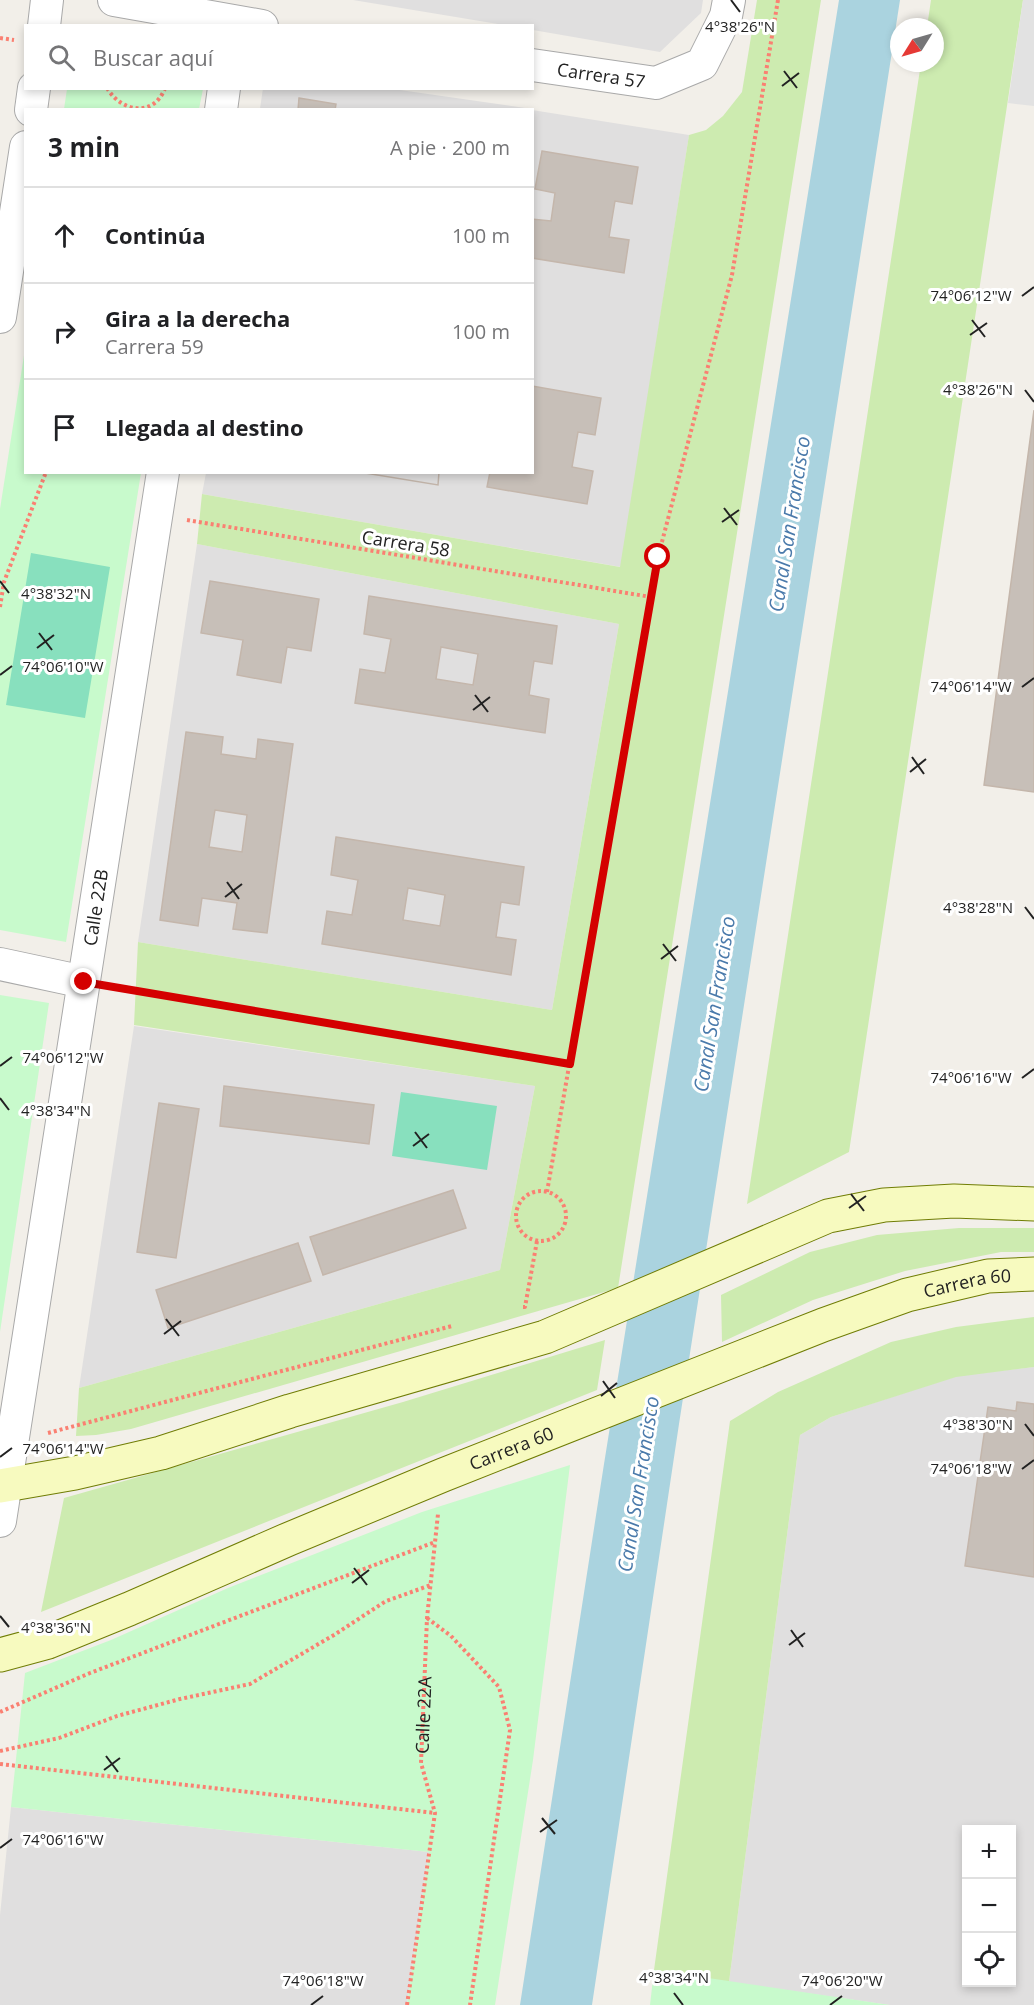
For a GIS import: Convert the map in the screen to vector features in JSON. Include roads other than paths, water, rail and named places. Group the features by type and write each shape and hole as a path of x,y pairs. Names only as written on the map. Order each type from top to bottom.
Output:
{"street":[{"path":"44,24 47,0"},
{"path":"114,0 242,18"},
{"name":"Carrera 57","path":"534,65 656,83 702,64 726,16 729,0"},
{"path":"31,108 34,90"},
{"path":"221,108 224,90"},
{"path":"0,317 24,160"},
{"name":"Calle 22B","path":"0,1521 3,1486 12,1443 163,474"},
{"path":"0,964 84,982"},
{"path":"3,1486 75,1473 161,1453 290,1411 545,1337 828,1216 884,1205 954,1201 1034,1204"},
{"name":"Carrera 60","path":"0,1655 48,1642 129,1610 300,1534 443,1475 823,1325 907,1295 988,1276 1034,1274"}],"water":[{"name":"Canal San Francisco","path":"839,0 900,0 897,18 890,18 890,64 679,1424 592,2005 520,2005 604,1464"}]}
